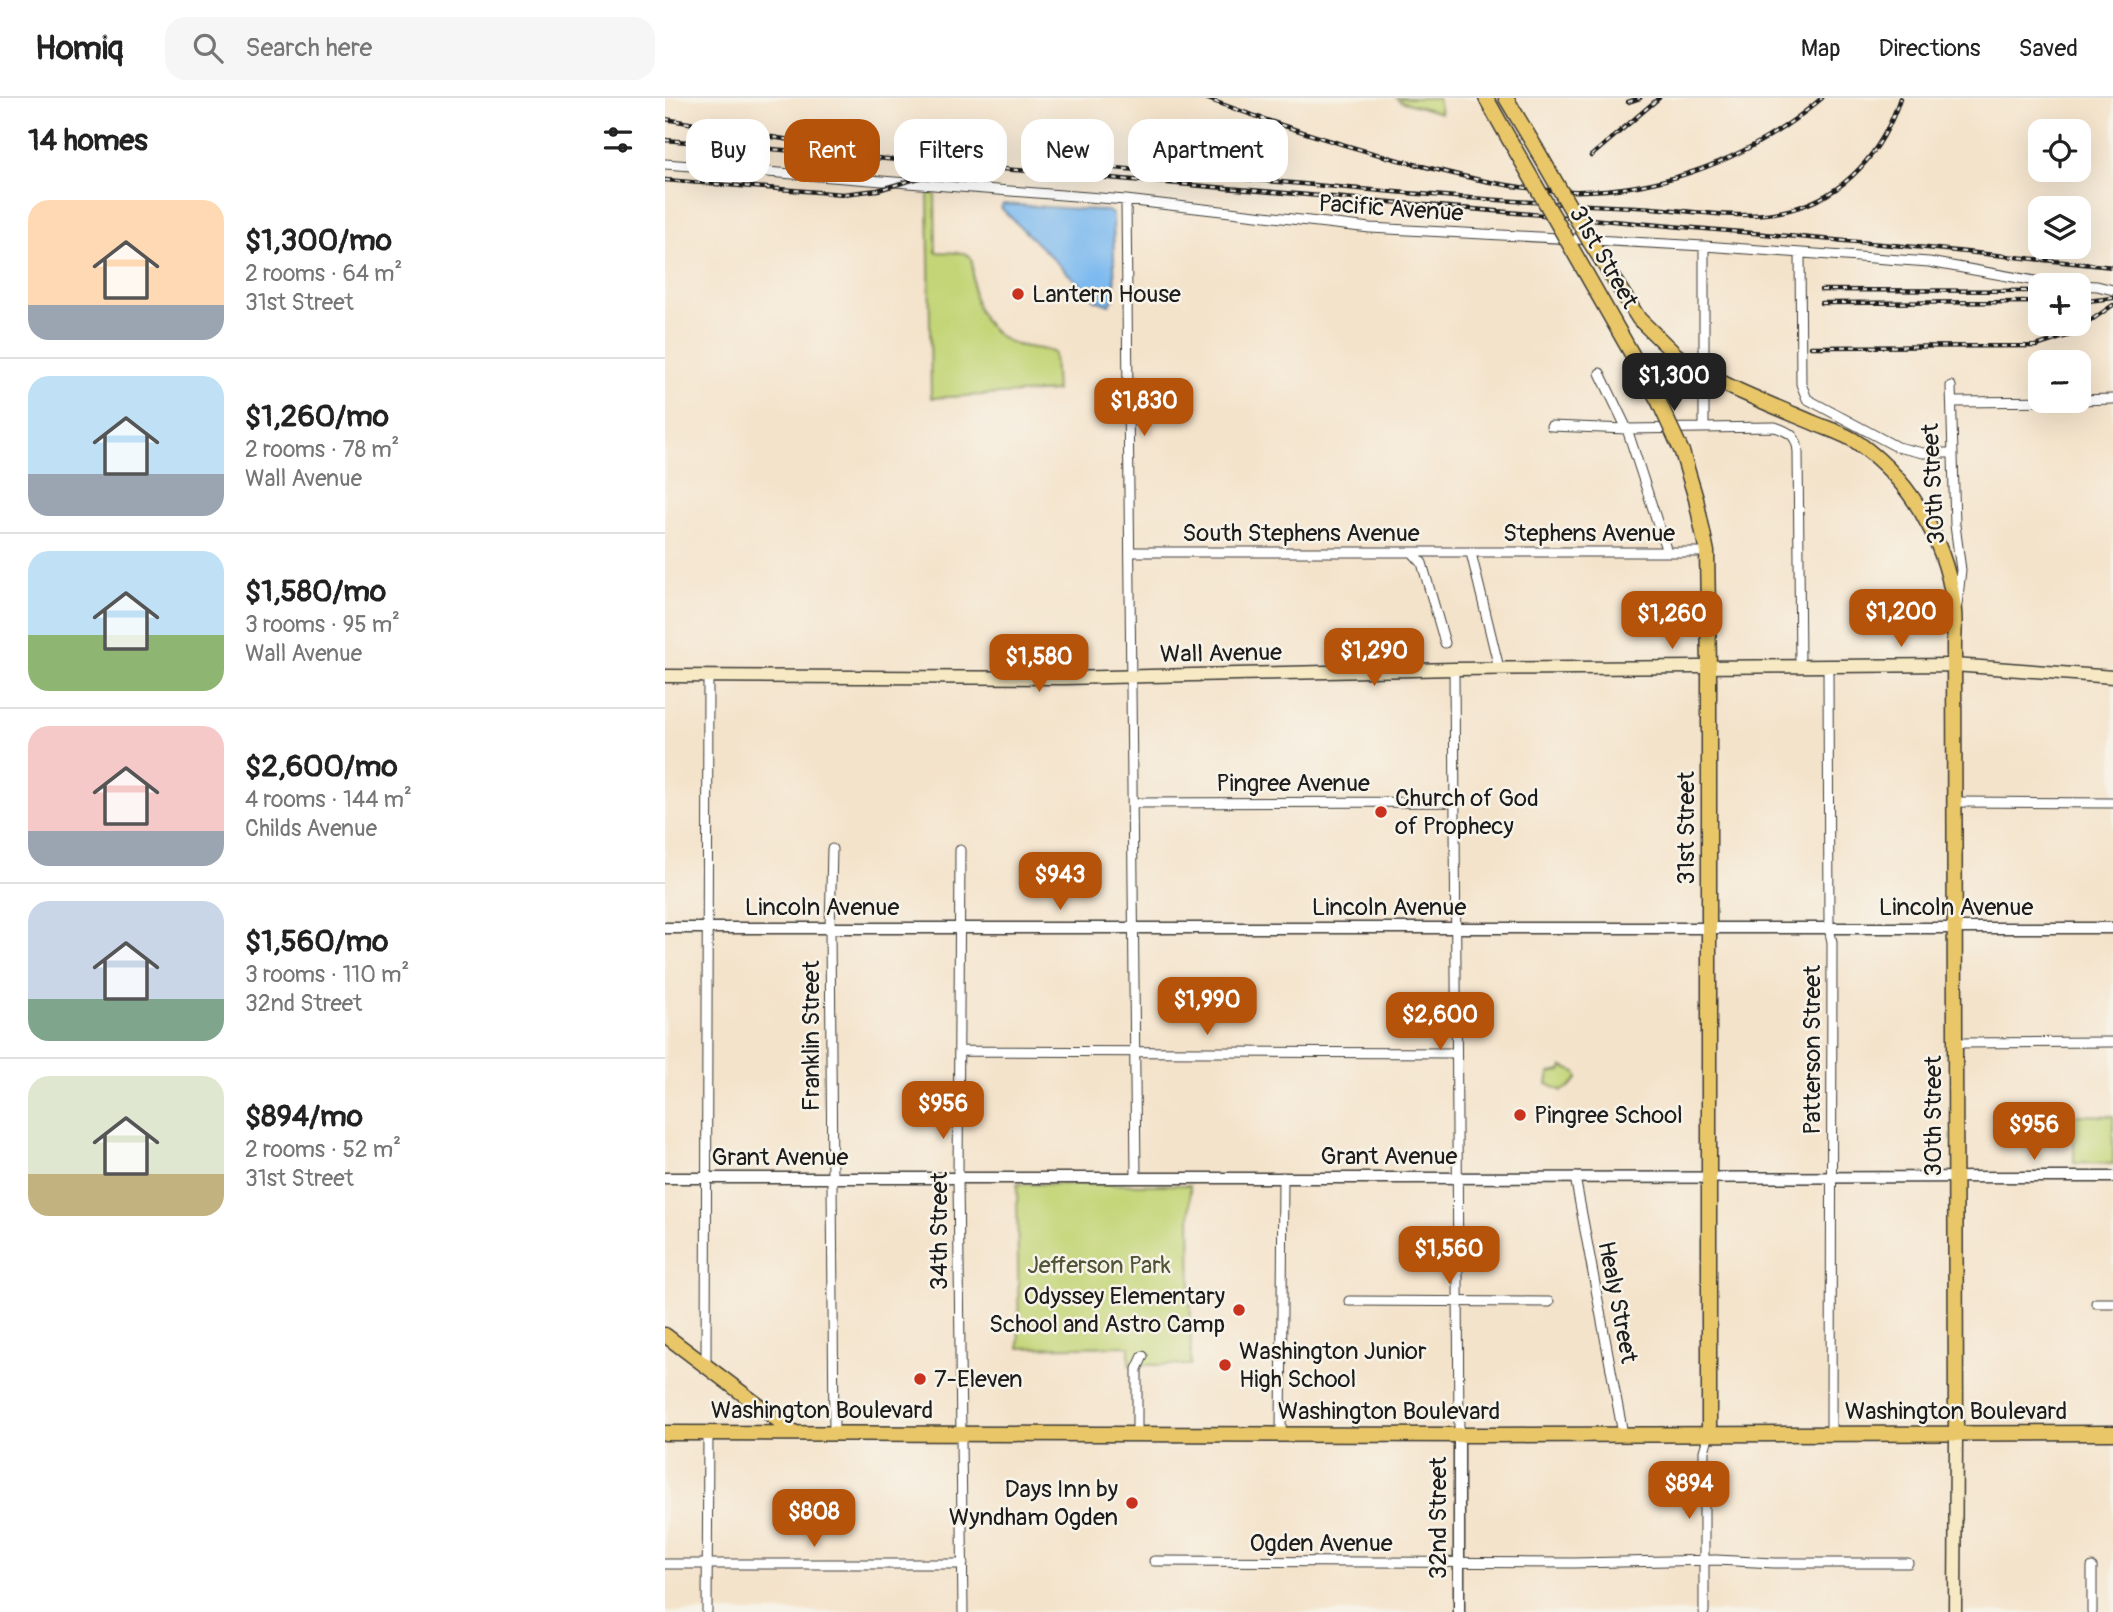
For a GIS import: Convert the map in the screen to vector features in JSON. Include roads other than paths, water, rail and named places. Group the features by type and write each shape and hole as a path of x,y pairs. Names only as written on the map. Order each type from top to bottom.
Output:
{"main road":[{"name":"31st Street","path":"1486,98 1658,400 1682,452 1696,499 1707,552 1709,1434"},
{"name":"30th Street","path":"1506,98 1590,242 1639,319 1676,355 1706,375 1856,441 1886,466 1915,500 1936,539 1946,571 1956,621 1955,1612"},
{"name":"Wall Avenue","path":"665,676 1132,676 1499,668 1954,665 2113,677"},
{"path":"665,1335 795,1433"},
{"name":"Washington Boulevard","path":"665,1433 2113,1433"}],"street":[{"name":"Pacific Avenue","path":"665,164 1126,200 1370,228 1704,246 1929,262 2052,284 2097,286 2113,290"},
{"path":"1126,200 1136,1177"},
{"path":"1704,246 1704,428"},
{"path":"1800,253 1801,384 1807,399 1897,447 1923,453 1952,453"},
{"path":"1600,373 1627,429 1667,552"},
{"name":"30th Street","path":"1951,386 1955,525 1961,570 1956,621"},
{"path":"2091,400 2113,399"},
{"path":"1952,402 2028,401"},
{"path":"1551,426 1627,429 1776,427 1790,432 1797,441 1798,452 1800,667"},
{"name":"South Stephens Avenue","path":"1130,552 1471,553"},
{"name":"Stephens Avenue","path":"1471,553 1707,552"},
{"path":"1413,553 1422,563 1445,643"},
{"path":"1471,553 1499,668"},
{"name":"Patterson Street","path":"1828,667 1829,928 1832,942 1831,1434"},
{"name":"32nd Street","path":"1454,669 1459,1612"},
{"path":"706,1367 708,676"},
{"name":"Pingree Avenue","path":"1133,803 1454,802"},
{"path":"1955,802 2113,803"},
{"name":"Franklin Street","path":"832,849 830,928 834,1433"},
{"name":"34th Street","path":"960,850 958,1177 963,1612"},
{"name":"Lincoln Avenue","path":"665,928 2113,928"},
{"path":"1956,1043 2113,1042"},
{"path":"959,1051 1455,1053"},
{"path":"1281,1434 1283,1177"},
{"name":"Healy Street","path":"1575,1177 1623,1434"},
{"name":"Grant Avenue","path":"665,1178 2113,1177"},
{"path":"1349,1301 1549,1302"},
{"path":"2097,1303 2113,1303"},
{"path":"1137,1433 1137,1369 1143,1356"},
{"path":"708,1433 708,1612"},
{"name":"31st Street","path":"1704,1612 1704,1451 1709,1434"},
{"name":"Ogden Avenue","path":"1154,1561 1908,1563"},
{"path":"665,1564 963,1564"},
{"path":"2092,1567 2092,1612"}],"water":[{"path":"1003,204 1108,211 1113,215 1115,297 1109,305 1095,300 1001,208"}],"railway":[{"path":"1205,98 1337,143 1450,173 1515,186 1585,191 1659,182 1728,158 1793,121 1822,98"},
{"path":"1628,102 1640,98"},
{"path":"1591,156 1659,98"},
{"path":"1114,168 1425,195 1752,215 1789,210 1809,203 1845,182 1872,153 1893,117 1900,98"},
{"path":"665,119 784,139"},
{"path":"665,140 1927,248 2113,267"},
{"path":"665,180 843,194 878,190 905,182"},
{"path":"1821,290 2028,291"},
{"path":"2091,301 2113,298"},
{"path":"1821,303 2028,302"},
{"path":"1811,347 2036,346 2070,335 2113,305"}],"place":[{"name":"Lantern House","path":"1018,294"},
{"name":"Church of God of Prophecy","path":"1381,812"},
{"name":"Pingree School","path":"1520,1115"},
{"name":"Odyssey Elementary School and Astro Camp","path":"1239,1310"},
{"name":"Washington Junior High School","path":"1225,1365"},
{"name":"7-Eleven","path":"920,1379"},
{"name":"Days Inn by Wyndham Ogden","path":"1132,1503"}],"park label":[{"name":"Jefferson Park","path":"1099,1265"}]}
